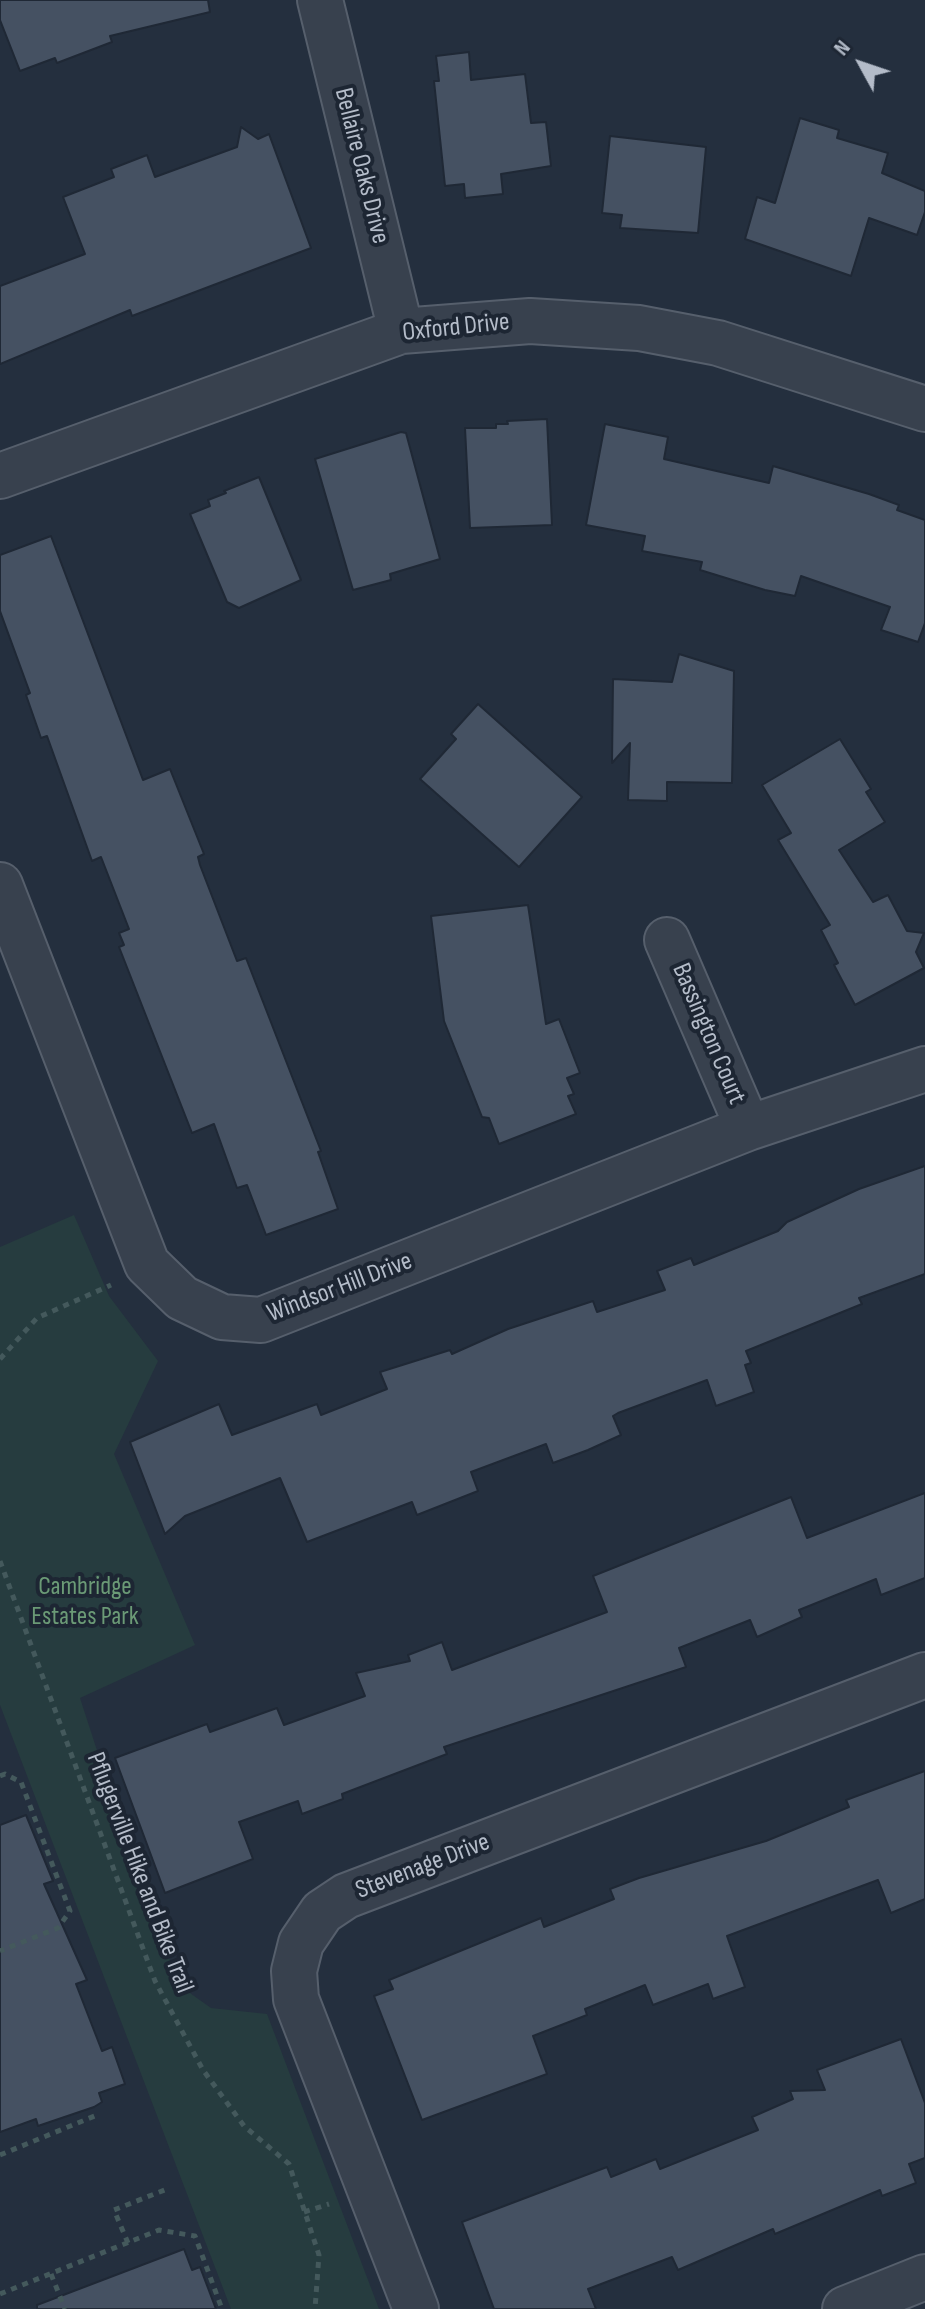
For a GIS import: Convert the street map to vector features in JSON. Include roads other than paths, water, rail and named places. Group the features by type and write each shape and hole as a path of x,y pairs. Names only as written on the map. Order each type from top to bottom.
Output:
{"street":[{"name":"Bellaire Oaks Drive","path":"320,0 401,331"},
{"name":"Oxford Drive","path":"0,476 401,331 530,321 639,328 718,343 925,409"},
{"name":"Windsor Hill Drive","path":"0,885 147,1264 182,1298 222,1317 261,1320 748,1128 925,1069"},
{"name":"Bassington Court","path":"667,940 748,1128"},
{"name":"Stevenage Drive","path":"416,2309 296,1999 294,1971 301,1943 322,1912 346,1896 925,1675"},
{"path":"845,2309 925,2277"}],"park label":[{"name":"Cambridge Estates Park","path":"85,1602"}]}
